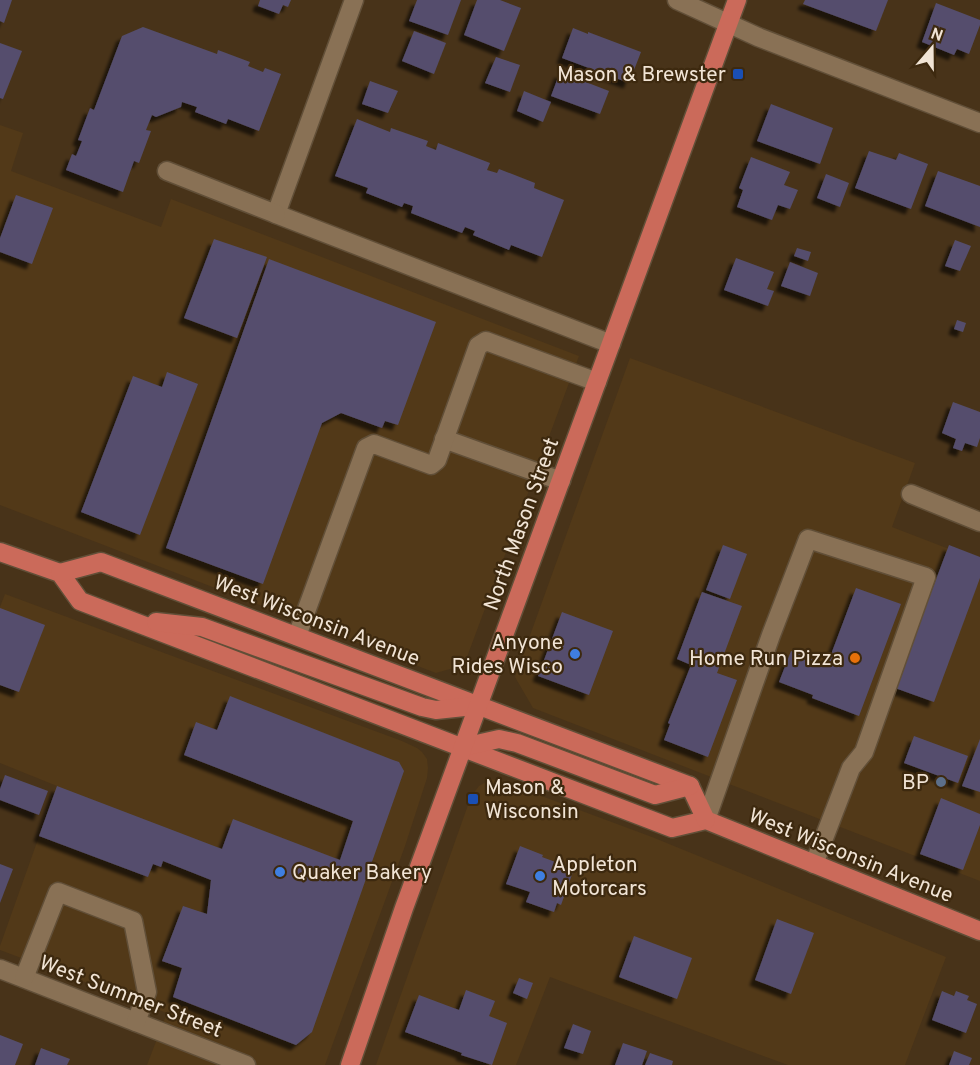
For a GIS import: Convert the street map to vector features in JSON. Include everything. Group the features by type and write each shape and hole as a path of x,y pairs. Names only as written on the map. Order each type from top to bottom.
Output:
{"main road":[{"name":"North Mason Street","path":"350,1065 404,908 737,0"},
{"path":"0,552 60,573 80,601 672,828 706,820 690,786 655,795 517,743 499,739 463,747"},
{"name":"West Wisconsin Avenue","path":"60,573 101,562 690,786"},
{"path":"133,620 202,627 422,707 436,710 478,706"},
{"name":"West Wisconsin Avenue","path":"706,820 980,931"}],"street":[{"path":"276,214 354,0"},
{"path":"677,0 758,37 980,123"},
{"path":"167,171 611,344"},
{"path":"297,636 366,448 374,444 431,465 437,460 478,346 486,341 597,382"},
{"path":"444,439 561,481"},
{"path":"911,494 980,522"},
{"path":"706,820 771,635 808,539 926,577 864,752 851,768 814,864"},
{"path":"24,978 58,892 133,921 147,992 136,1022"},
{"name":"West Summer Street","path":"0,969 246,1065"}],"shaded area":[{"path":"0,125 23,133 11,171 161,227 171,199 579,356 464,665 436,673 0,505"},
{"path":"630,358 915,463 892,527 980,561 980,881 533,708 515,677"},
{"path":"5,594 402,741 417,748 427,759 427,778 405,846 325,1065 147,1065 167,1013 0,950 57,786 0,763 0,607"},
{"path":"491,779 652,837 946,957 905,1065 788,1065 550,977 516,1065 376,1065 468,805 479,786"}],"building":[{"path":"0,0 12,0 4,23 0,21"},
{"path":"260,0 291,0 288,7 283,5 279,14 258,6"},
{"path":"417,0 461,0 448,35 409,21"},
{"path":"477,0 500,0 521,8 504,51 464,35"},
{"path":"805,0 888,0 876,31 803,4"},
{"path":"936,3 980,20 969,54 957,49 954,55 922,42"},
{"path":"143,27 217,54 218,50 250,62 248,66 263,72 265,68 281,74 259,131 228,119 226,124 195,112 197,107 182,102 181,107 156,117 152,115 146,130 151,131 139,163 134,161 123,192 66,170 72,154 76,156 82,141 78,140 90,108 94,110 122,36"},
{"path":"573,28 641,52 629,83 562,58"},
{"path":"414,31 446,43 434,74 402,61"},
{"path":"0,43 22,51 3,99 0,98"},
{"path":"496,57 520,65 510,92 485,83"},
{"path":"560,72 609,91 600,114 551,96"},
{"path":"370,81 398,91 388,113 362,104"},
{"path":"524,91 551,102 543,122 517,111"},
{"path":"771,104 833,128 820,164 757,141"},
{"path":"357,119 390,132 391,128 428,141 426,146 436,150 438,143 490,163 487,170 497,173 499,169 535,183 534,188 564,200 542,257 511,245 509,250 473,235 475,231 465,227 462,233 411,213 413,206 404,203 402,207 366,193 368,188 335,176"},
{"path":"869,151 896,160 899,153 928,164 911,209 855,188"},
{"path":"751,157 790,172 784,185 798,190 790,209 778,205 772,220 737,207 743,190 739,188"},
{"path":"938,171 980,186 980,227 925,206"},
{"path":"826,174 849,183 840,207 817,198"},
{"path":"16,195 53,208 32,264 0,252 0,238"},
{"path":"214,239 267,257 237,338 184,318"},
{"path":"955,240 971,246 960,271 945,266"},
{"path":"797,248 811,252 808,261 794,256"},
{"path":"736,258 774,272 767,289 774,291 768,306 724,290"},
{"path":"269,259 436,322 398,425 385,421 382,428 341,413 322,423 263,584 166,548"},
{"path":"790,262 818,273 810,296 781,286"},
{"path":"957,320 966,323 963,332 954,329"},
{"path":"167,372 198,384 140,535 81,512 133,376 162,387"},
{"path":"953,402 980,412 980,438 977,447 965,443 962,451 953,448 956,439 942,433"},
{"path":"723,545 747,554 730,599 706,590"},
{"path":"949,545 980,557 980,578 934,702 895,688"},
{"name":"Home Run Pizza","path":"856,588 901,604 859,716 812,698 813,695 779,682 791,651 827,665"},
{"path":"702,592 742,606 717,673 737,680 708,757 664,740 670,724 668,723 691,665 677,659"},
{"path":"0,608 45,625 19,692 0,685"},
{"name":"Anyone Rides Wisco","path":"562,612 613,631 589,695 538,676"},
{"name":"Quaker Bakery","path":"230,696 399,762 404,771 312,1032 296,1045 173,997 182,968 162,961 183,906 207,914 211,880 163,861 161,867 153,864 148,877 39,836 57,786 222,849 233,819 340,860 353,821 184,755 196,722 217,730"},
{"path":"914,736 968,756 958,783 904,763"},
{"path":"980,739 980,792 962,786"},
{"path":"5,775 48,791 39,815 0,800 0,789"},
{"path":"941,798 980,814 980,825 963,870 920,854"},
{"name":"Appleton Motorcars","path":"520,846 574,869 561,905 557,903 554,912 526,902 530,892 506,884"},
{"path":"0,864 13,869 0,903"},
{"path":"777,919 814,933 791,994 755,980"},
{"path":"634,936 692,958 677,999 619,977"},
{"path":"519,978 533,983 527,999 513,993"},
{"path":"466,990 495,1001 489,1016 507,1023 492,1065 405,1032 419,995 459,1010"},
{"path":"942,991 954,996 956,991 969,996 967,1000 977,1004 966,1033 932,1020"},
{"path":"573,1024 591,1031 583,1054 564,1048"},
{"path":"0,1035 23,1044 15,1065 0,1065"},
{"path":"623,1043 647,1051 642,1065 615,1065"},
{"path":"41,1048 70,1059 67,1065 35,1065"},
{"path":"954,1051 972,1058 969,1065 949,1065"},
{"path":"650,1053 673,1061 672,1065 645,1065"}],"place":[{"name":"Mason & Brewster","path":"738,74"},
{"name":"Anyone Rides Wisco","path":"575,654"},
{"name":"Home Run Pizza","path":"855,658"},
{"name":"BP","path":"941,782"},
{"name":"Mason & Wisconsin","path":"473,799"},
{"name":"Quaker Bakery","path":"280,872"},
{"name":"Appleton Motorcars","path":"540,876"}]}
